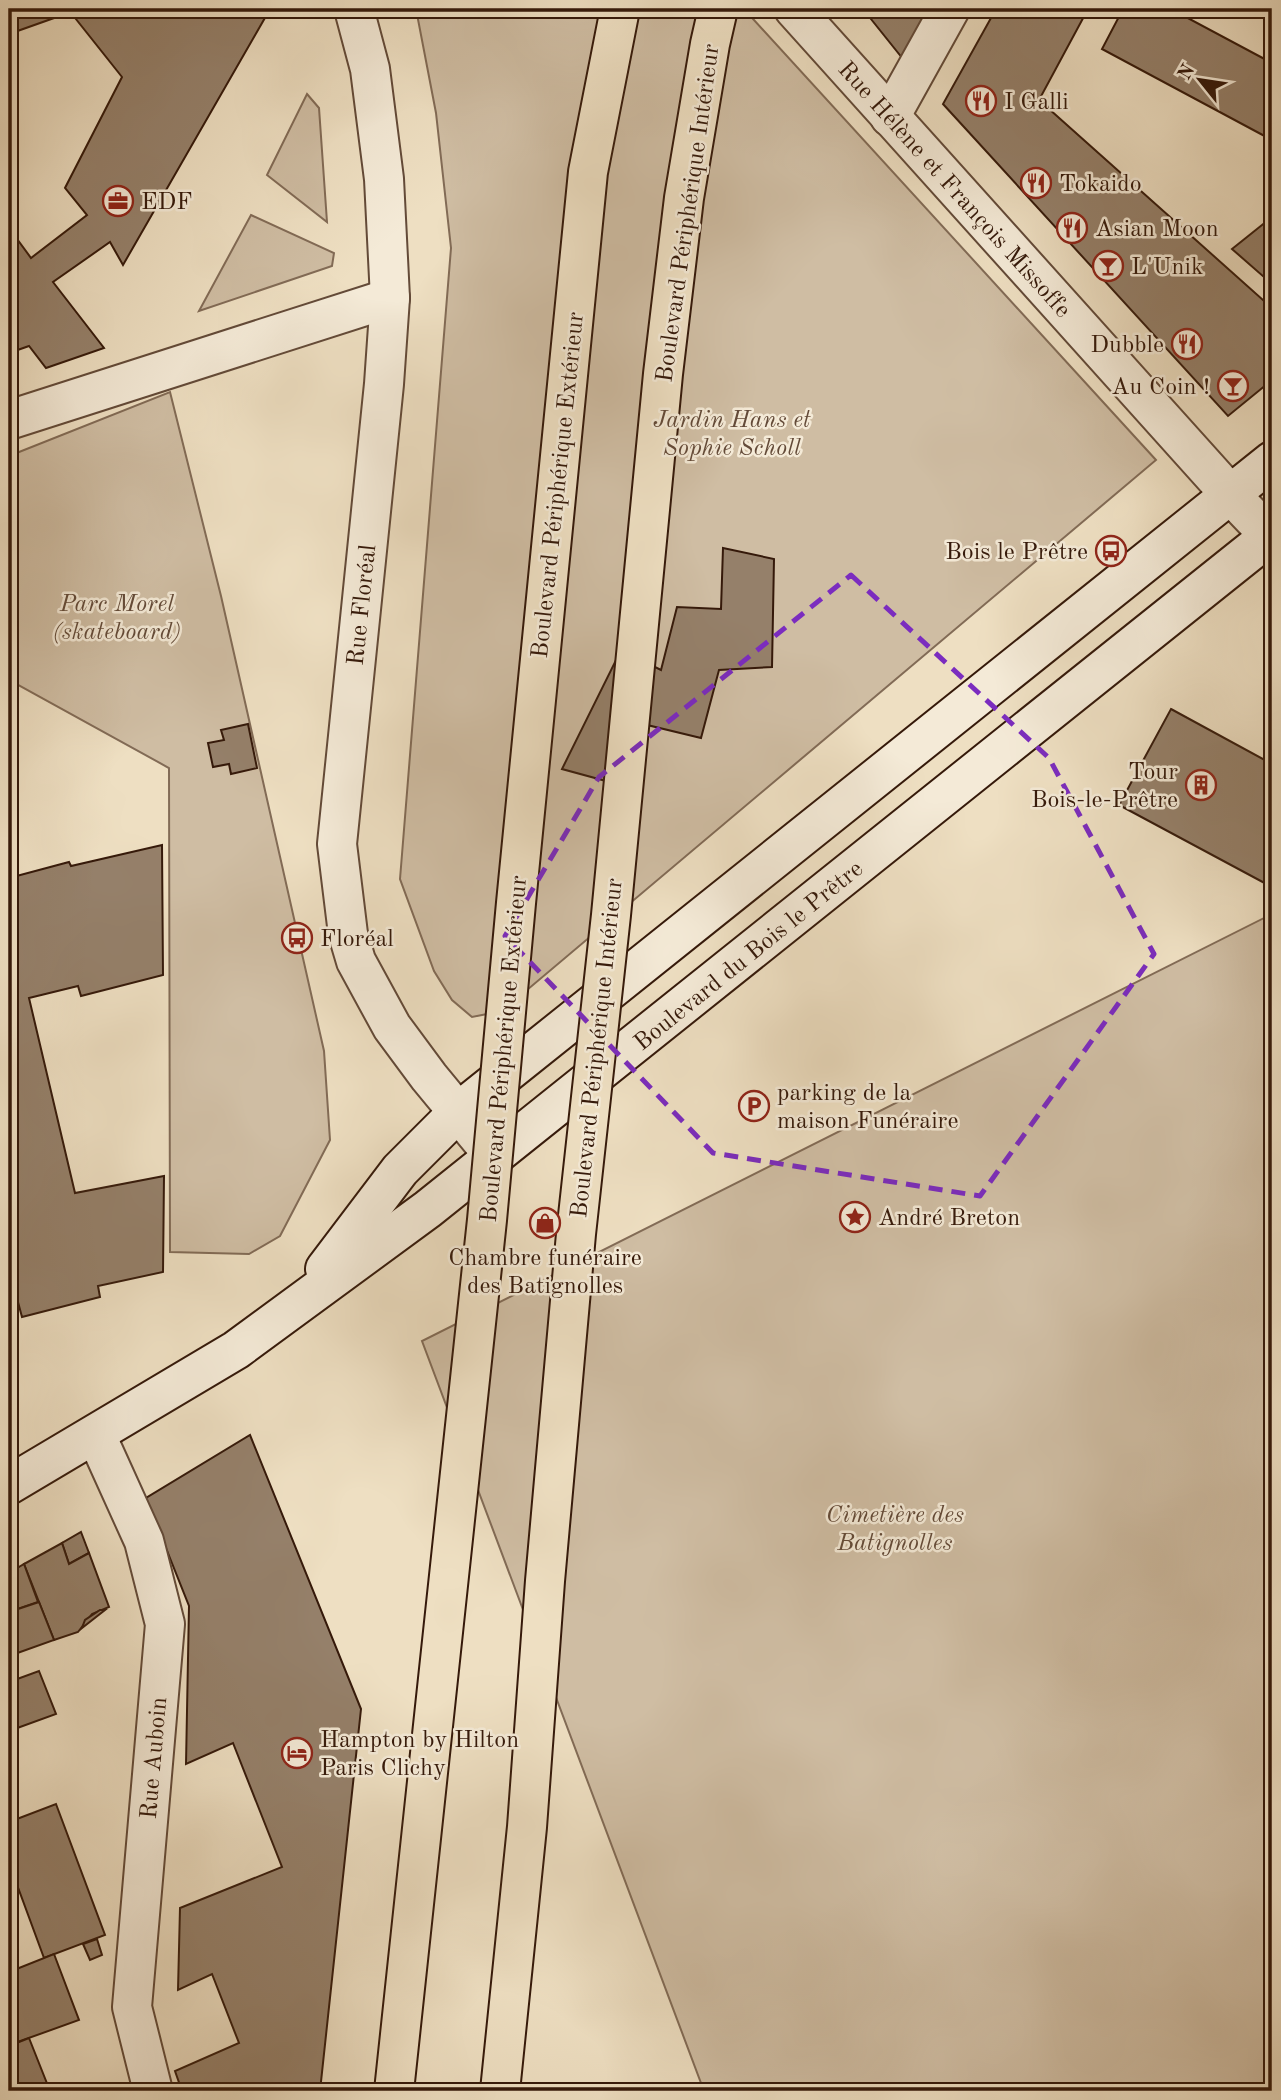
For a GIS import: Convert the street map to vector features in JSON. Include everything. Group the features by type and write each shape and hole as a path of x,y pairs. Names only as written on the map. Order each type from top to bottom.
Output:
{"highway":[{"name":"Boulevard Périphérique Extérieur","path":"394,2091 487,1220 588,172 620,9"},
{"name":"Boulevard Périphérique Intérieur","path":"500,2091 527,1827 545,1581 576,1234 611,915 663,374 684,198 718,9"}],"street":[{"name":"Rue Floréal","path":"354,9 370,69 384,179 390,298 384,384 337,844 348,934 356,961 392,1027 495,1157"},
{"name":"Rue Hélène et François Missoffe","path":"794,9 1230,494 1272,536"},
{"path":"890,117 950,9"},
{"path":"9,421 163,369 390,298"},
{"path":"9,1485 236,1350 303,1299 400,1170 458,1112 1272,461"},
{"name":"Boulevard du Bois le Prêtre","path":"303,1299 495,1157 1272,536"},
{"name":"Rue Auboin","path":"96,1435 144,1541 165,1623 132,2007 153,2091"}],"highlighted area":[{"path":"851,575 1049,758 1154,954 980,1196 713,1153 505,936 599,777"}],"green space":[{"name":"Jardin Hans et Sophie Scholl","path":"416,9 744,9 1156,460 502,1011 472,1017 452,1000 434,971 400,879 451,248 436,113"},
{"path":"307,94 319,108 327,222 267,175"},
{"path":"251,215 334,253 332,266 199,311"},
{"name":"Parc Morel (skateboard)","path":"170,392 221,596 324,1051 330,1140 280,1236 249,1254 170,1252 169,768 9,680 9,456"},
{"name":"Cimetière des Batignolles","path":"1272,914 1272,2091 704,2091 422,1341"}],"building":[{"path":"9,9 68,9 71,12 9,34"},
{"name":"EDF","path":"68,9 264,9 266,16 123,265 110,242 53,282 104,348 46,368 29,346 9,353 9,228 31,258 87,215 65,188 122,77"},
{"path":"863,9 928,9 903,59"},
{"path":"996,9 1088,9 1039,100 1272,308 1272,380 1228,416 943,104"},
{"path":"1123,9 1171,9 1272,63 1272,140 1102,49"},
{"path":"1272,217 1272,284 1232,249"},
{"path":"723,548 774,559 772,667 719,670 701,738 647,725 617,784 562,769 621,650 661,670 677,607 721,609"},
{"name":"Tour Bois-le-Prêtre","path":"1171,709 1272,764 1272,887 1119,805"},
{"path":"248,724 257,768 231,774 229,764 213,767 208,743 224,740 221,730"},
{"path":"162,845 163,975 81,996 78,986 29,998 75,1193 164,1176 163,1272 98,1286 100,1297 22,1317 15,1291 9,1292 9,878 69,862 71,866"},
{"name":"Hampton by Hilton Paris Clichy","path":"250,1435 361,1709 320,2091 182,2091 175,2071 239,2043 212,1974 178,1990 180,1908 282,1867 233,1743 186,1764 189,1606 146,1498"},
{"path":"81,1532 89,1553 69,1564 62,1543"},
{"path":"62,1543 69,1564 89,1553 109,1607 92,1614 78,1632 54,1640 24,1564"},
{"path":"24,1564 38,1602 9,1612 9,1609 17,1606 15,1599 9,1601 9,1573"},
{"path":"39,1602 54,1640 9,1656 9,1612"},
{"path":"100,1610 105,1610 82,1628 85,1620"},
{"path":"39,1671 56,1714 9,1731 9,1682"},
{"path":"56,1804 105,1935 44,1958 9,1863 9,1822"},
{"path":"97,1939 102,1955 90,1960 83,1944"},
{"path":"54,1954 79,2020 12,2044 9,2034 9,1972"},
{"path":"29,2038 50,2091 9,2091 9,2046"}],"place":[{"name":"I Galli","path":"981,101"},
{"name":"Tokaido","path":"1036,183"},
{"name":"EDF","path":"118,201"},
{"name":"Asian Moon","path":"1072,228"},
{"name":"L'Unik","path":"1108,266"},
{"name":"Dubble","path":"1187,344"},
{"name":"Au Coin !","path":"1233,386"},
{"name":"Bois le Prêtre","path":"1111,551"},
{"name":"Tour Bois-le-Prêtre","path":"1201,785"},
{"name":"Floréal","path":"297,938"},
{"name":"parking de la maison Funéraire","path":"754,1106"},
{"name":"André Breton","path":"855,1217"},
{"name":"Chambre funéraire des Batignolles","path":"545,1223"},
{"name":"Hampton by Hilton Paris Clichy","path":"297,1753"}]}
